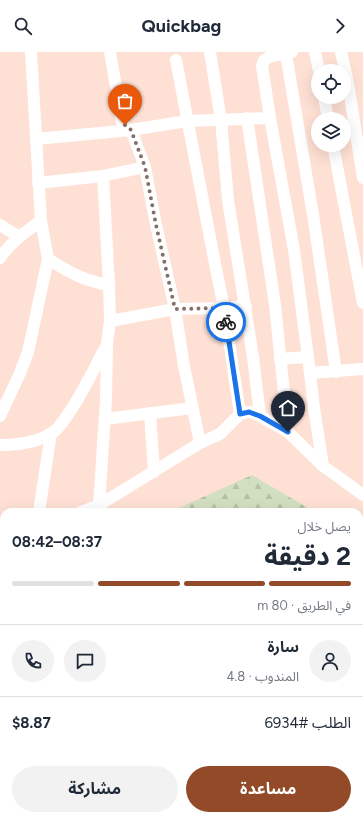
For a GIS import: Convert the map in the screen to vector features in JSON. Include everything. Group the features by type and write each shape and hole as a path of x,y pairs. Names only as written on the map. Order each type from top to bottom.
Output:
{"street":[{"path":"0,416 28,352 48,258 41,221 31,52"},
{"path":"110,52 122,122 131,130 145,167 156,225 175,309 192,408 200,443"},
{"path":"210,52 221,120 228,200 246,306 260,416"},
{"path":"315,52 318,64"},
{"path":"341,52 348,83 363,178"},
{"path":"323,466 314,408 294,250 262,66 264,60 272,56 289,53 336,372"},
{"path":"176,60 224,308 240,414"},
{"path":"247,118 275,305 288,432"},
{"path":"36,139 131,130 187,121 270,118"},
{"path":"334,152 363,303"},
{"path":"38,183 103,176 145,167"},
{"path":"99,505 105,419 107,344 110,321 103,176"},
{"path":"0,258 18,236 41,221"},
{"path":"0,226 18,236"},
{"path":"48,258 82,279 109,285"},
{"path":"110,321 175,309 246,306"},
{"path":"0,445 35,441 55,430 82,393 107,344"},
{"path":"280,359 308,357"},
{"path":"232,359 253,358"},
{"path":"310,373 363,369"},
{"path":"105,419 192,408"},
{"path":"91,508 99,505 200,443 220,434 240,414 249,412 260,416 288,432 323,466 363,495"},
{"path":"150,414 154,472"},
{"path":"40,508 50,433"}],"green space":[{"path":"252,475 308,508 179,508"}],"way so far":[{"path":"125,125 131,130 145,167 156,225 175,309 224,308 226,322"}],"route":[{"path":"226,322 240,414 249,412 260,416 288,432"}]}
